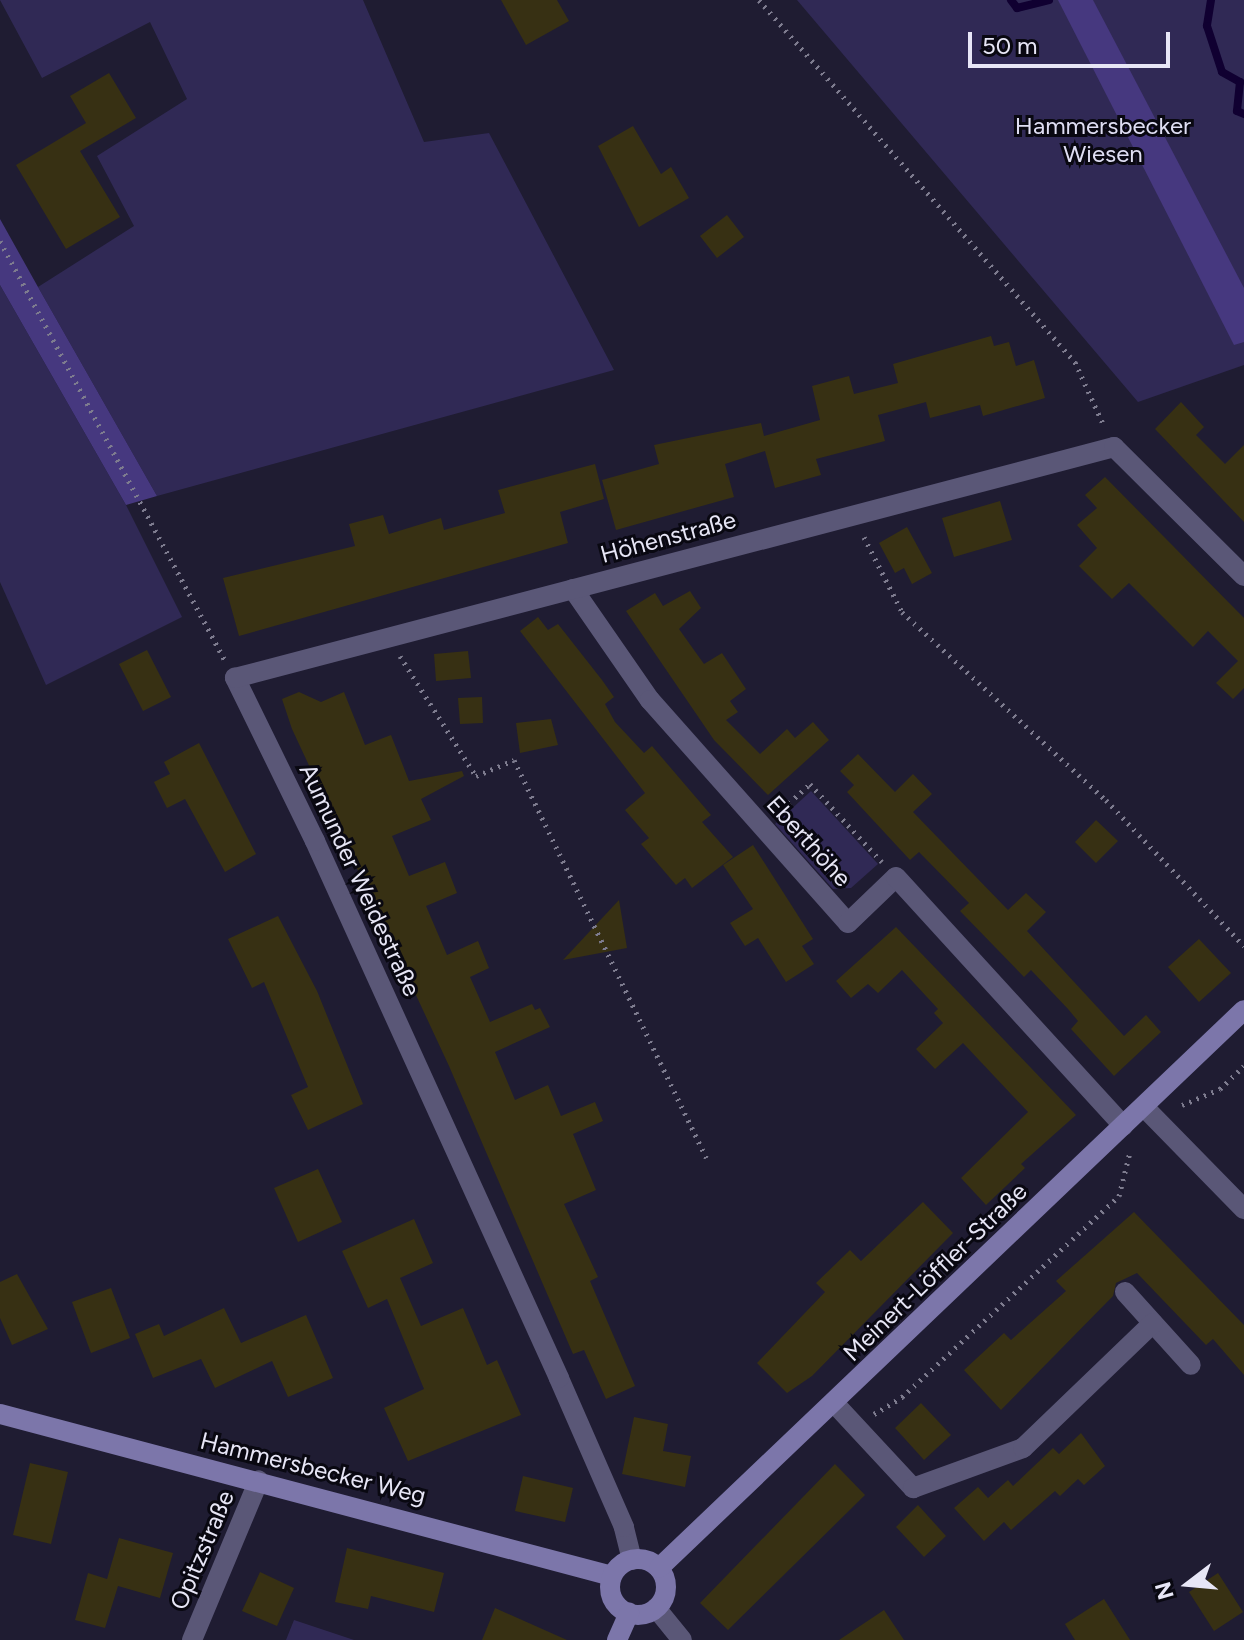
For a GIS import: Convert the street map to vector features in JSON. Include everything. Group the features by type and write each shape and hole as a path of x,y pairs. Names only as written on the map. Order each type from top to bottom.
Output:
{"street":[{"name":"Höhenstraße","path":"235,678 1114,447"},
{"path":"1114,447 1244,576"},
{"name":"Eberthöhe","path":"573,589 650,700 848,923 896,877"},
{"name":"Aumunder Weidestraße","path":"235,678 315,841 559,1378 624,1527 632,1560"},
{"path":"896,877 1123,1126"},
{"name":"Meinert-Löffler-Straße","path":"659,1568 835,1404 1244,1010"},
{"path":"1144,1107 1244,1209"},
{"path":"1125,1292 1191,1365"},
{"path":"835,1404 853,1427 913,1488 1023,1448 1153,1323"},
{"name":"Hammersbecker Weg","path":"0,1414 259,1480 612,1576"},
{"name":"Opitzstraße","path":"192,1640 259,1480"},
{"path":"632,1560 659,1568 665,1593 656,1608 629,1613 613,1598 612,1576 632,1560"},
{"path":"656,1608 682,1640"},
{"path":"617,1640 629,1613"}],"path":[{"path":"759,0 1075,362 1114,447"},
{"path":"0,241 235,678"},
{"path":"854,515 902,612 1106,800 1244,946"},
{"path":"389,638 476,776 514,760 706,1158"},
{"path":"762,829 810,784 896,877"},
{"path":"853,1427 902,1397 1119,1196 1131,1151 1162,1122 1186,1102 1220,1089 1244,1066"}],"green space":[{"path":"0,0 363,0 424,142 489,133 614,370 157,496 38,287 134,226 97,156 187,99 150,22 42,78"},
{"name":"Hammersbecker Wiesen","path":"797,0 1244,0 1244,365 1138,402"},
{"path":"0,285 126,505 182,617 46,685 0,582"},
{"path":"811,791 878,864 851,888 833,889 775,824"},
{"path":"294,1620 354,1640 286,1640"}],"shaded area":[{"path":"1058,0 1093,0 1244,288 1244,342 1234,345"},
{"path":"0,219 157,496 126,505 0,285"}],"building":[{"path":"501,0 557,0 569,21 526,45"},
{"path":"109,73 136,118 80,151 120,217 66,249 16,165 86,123 70,96"},
{"path":"633,126 661,174 671,167 689,198 639,227 598,146"},
{"path":"727,215 744,237 717,258 700,236"},
{"path":"991,336 994,346 1009,342 1016,366 1034,360 1045,398 983,416 980,405 930,418 926,402 878,415 885,441 816,459 821,475 775,488 765,451 725,464 734,497 616,530 602,480 659,464 654,445 761,423 764,436 820,420 812,386 849,376 854,394 898,383 893,364"},
{"path":"1181,402 1204,427 1196,435 1225,464 1244,445 1244,522 1155,429"},
{"path":"595,464 604,499 560,512 568,543 239,636 223,578 355,546 349,524 383,515 389,534 441,518 444,530 505,513 498,490"},
{"path":"1105,477 1244,618 1244,688 1233,699 1216,683 1238,661 1208,631 1193,647 1129,583 1112,599 1079,566 1097,548 1077,525 1097,508 1085,495"},
{"path":"1000,501 1012,540 954,557 942,518"},
{"path":"907,527 932,573 912,584 904,568 895,573 879,543"},
{"path":"690,591 701,608 679,629 704,664 722,653 746,689 730,701 738,712 726,720 760,754 787,729 795,738 813,722 829,740 768,795 714,740 626,611 655,593 663,606"},
{"path":"538,617 548,630 558,624 602,680 614,697 605,704 615,722 644,753 652,746 711,815 702,822 733,857 692,888 685,878 676,885 641,844 649,838 625,810 645,793 520,631"},
{"path":"147,650 171,697 143,711 119,664"},
{"path":"468,651 471,678 436,681 434,654"},
{"path":"299,692 321,702 344,692 365,745 391,735 409,781 462,771 464,776 421,799 431,820 392,836 409,876 445,862 457,893 426,906 447,955 478,941 489,968 470,977 490,1022 532,1004 535,1010 540,1008 550,1027 495,1052 515,1100 548,1085 561,1116 595,1102 603,1121 573,1134 596,1190 564,1204 598,1277 590,1281 635,1386 606,1399 584,1350 573,1354 449,1066 292,729 282,699"},
{"path":"482,697 483,723 460,724 458,698"},
{"path":"551,719 558,745 520,753 516,723"},
{"path":"199,743 256,854 225,872 185,799 167,808 154,782 170,774 164,762"},
{"path":"858,754 895,792 913,774 932,794 913,812 1008,910 1026,893 1046,912 1027,931 1124,1036 1146,1015 1161,1032 1114,1076 1071,1029 1078,1021 1068,1009 1031,970 1024,977 960,911 969,903 919,852 910,860 847,792 854,785 840,771"},
{"path":"1096,820 1118,841 1096,863 1075,842"},
{"path":"753,845 813,939 802,946 814,964 786,982 758,938 745,946 730,923 753,909 723,865"},
{"path":"619,900 627,948 563,960"},
{"path":"278,916 317,991 363,1104 308,1130 291,1095 308,1087 264,982 252,988 228,939"},
{"path":"896,927 1076,1115 1021,1164 1025,1168 986,1205 961,1178 1028,1112 963,1043 935,1069 916,1049 943,1023 934,1013 938,1009 902,970 878,993 868,984 851,998 836,981"},
{"path":"1199,939 1231,973 1199,1002 1168,967"},
{"path":"318,1169 342,1222 298,1242 274,1188"},
{"path":"923,1202 953,1233 812,1376 787,1393 757,1363 825,1292 816,1283 850,1250 861,1261"},
{"path":"1134,1212 1244,1325 1244,1375 1213,1339 1206,1345 1137,1273 1116,1283 1113,1296 1001,1410 964,1370 1004,1333 1011,1340 1066,1291 1056,1281"},
{"path":"414,1219 433,1263 400,1278 421,1326 463,1308 487,1365 497,1360 521,1415 408,1461 384,1408 424,1389 387,1299 368,1308 342,1251"},
{"path":"17,1274 48,1329 12,1345 0,1318 0,1282"},
{"path":"111,1288 130,1338 91,1353 72,1302"},
{"path":"224,1308 241,1343 306,1315 333,1378 288,1397 272,1361 215,1388 201,1359 153,1378 135,1334 159,1324 164,1336"},
{"path":"921,1403 951,1435 924,1460 895,1428"},
{"path":"634,1417 668,1424 663,1451 691,1456 685,1487 622,1474"},
{"path":"1081,1433 1105,1466 1084,1485 1078,1479 1060,1496 1055,1491 1011,1530 1004,1522 984,1541 954,1508 978,1487 988,1498 1008,1480 1013,1486 1053,1448 1059,1454"},
{"path":"30,1463 68,1472 51,1544 13,1535"},
{"path":"835,1464 865,1495 728,1630 700,1603"},
{"path":"523,1476 573,1488 565,1522 515,1511"},
{"path":"918,1505 946,1536 924,1557 896,1527"},
{"path":"119,1538 173,1553 160,1598 118,1586 105,1628 75,1620 88,1573 107,1579"},
{"path":"347,1548 444,1573 434,1612 371,1596 368,1609 335,1602"},
{"path":"260,1572 294,1588 277,1626 242,1611"},
{"path":"1218,1573 1243,1612 1214,1631 1189,1592"},
{"path":"1104,1599 1130,1640 1075,1640 1065,1624"},
{"path":"495,1608 567,1640 482,1640"},
{"path":"884,1610 904,1640 839,1640"}],"waterway":[{"path":"1011,0 1017,8 1049,0"},
{"path":"1211,0 1207,26 1222,72 1240,82 1237,111 1244,114"}]}
